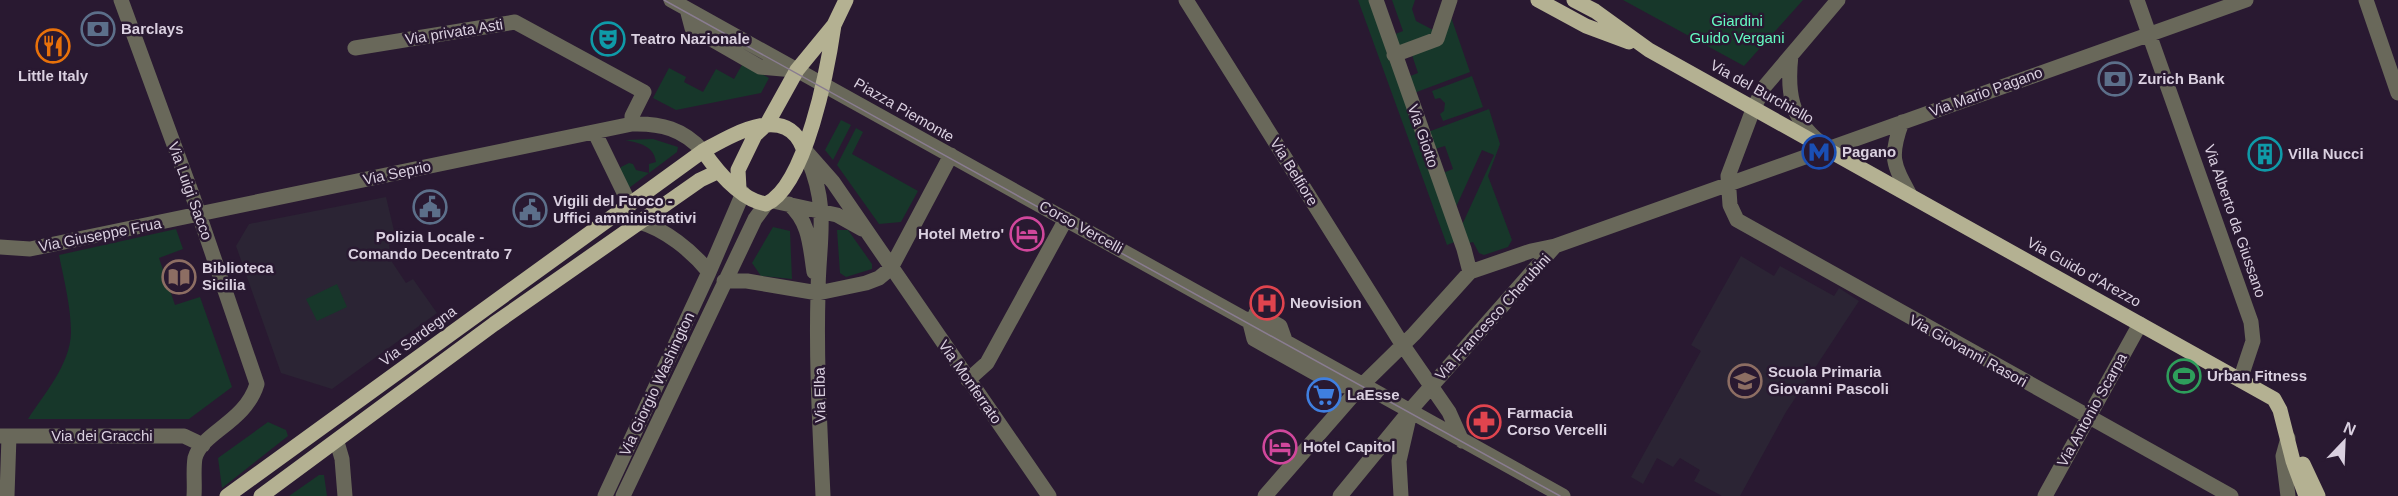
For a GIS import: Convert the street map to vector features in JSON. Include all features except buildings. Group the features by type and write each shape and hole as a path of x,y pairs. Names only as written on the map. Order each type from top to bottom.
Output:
{"main road":[{"path":"741,191 738,170 745,153 755,135 767,124 797,70 834,25 846,0"},
{"name":"Via del Burchiello","path":"1538,0 1586,26 1649,50"},
{"name":"Via del Burchiello","path":"1574,0 1595,11 1649,50 1827,148"},
{"path":"703,151 717,172 749,200 769,203 792,176 803,148 825,86 834,25"},
{"path":"630,205 703,151 737,133 767,124 788,129 803,148"},
{"name":"Via Guido d'Arezzo","path":"1827,148 2240,380"},
{"path":"261,496 494,324 700,180 717,172"},
{"name":"Via Sardegna","path":"227,496 630,205"},
{"path":"2240,380 2278,404 2292,461 2306,496"},
{"path":"326,425 337,442"},
{"path":"2288,438 2318,496"}],"street":[{"name":"Via Luigi Sacco","path":"121,0 199,214 257,384 243,411 203,445"},
{"name":"Via Belfiore","path":"1186,0 1402,344 1449,412 1462,441"},
{"name":"Via Giotto","path":"1376,0 1464,249 1470,272"},
{"path":"1727,186 1733,161 1754,107 1765,86 1838,0"},
{"name":"Via Alberto da Giussano","path":"2137,0 2251,322 2253,341 2240,380"},
{"name":"Via Mario Pagano","path":"1555,246 2246,0"},
{"path":"2366,0 2398,93"},
{"name":"Piazza Piemonte","path":"678,3 951,155 891,268"},
{"path":"1394,55 1437,39 1448,5"},
{"name":"Via privata Asti","path":"355,48 515,22 644,92 632,116 632,124"},
{"path":"1791,55 1790,98 1795,113 1810,134 1827,148"},
{"path":"1902,122 1892,152 1893,162 1910,195"},
{"path":"630,205 596,133 632,124 672,128 693,140 703,151"},
{"name":"Via Seprio","path":"199,214 596,133"},
{"path":"803,148 813,172 821,210 823,231 818,293"},
{"path":"803,148 833,182 891,268 879,278 866,283 818,293 747,281 724,281 755,219 769,203 821,210 850,221 865,231"},
{"name":"Corso Vercelli","path":"951,155 1563,496"},
{"name":"Via Giovanni Rasori","path":"1727,186 1733,213 1743,225 2231,496"},
{"path":"639,222 656,226 695,257 709,272 741,191"},
{"path":"789,204 798,212 807,231 818,293"},
{"name":"Via Giuseppe Frua","path":"0,247 30,249 199,214"},
{"path":"968,380 987,363 1066,219"},
{"name":"Via Francesco Cherubini","path":"1265,496 1362,385 1470,272 1531,251 1555,246"},
{"name":"Via Francesco Cherubini","path":"1340,496 1410,410 1555,246"},
{"name":"Via Monferrato","path":"891,268 1049,496"},
{"name":"Via Giorgio Washington","path":"605,496 709,272"},
{"name":"Via Giorgio Washington","path":"623,496 724,281"},
{"name":"Via Elba","path":"818,293 823,496"},
{"name":"Corso Vercelli","path":"1212,300 1226,297 1280,326 1287,344"},
{"name":"Corso Vercelli","path":"1249,319 1254,339 1338,386 1362,385"},
{"name":"Via Antonio Scarpa","path":"2045,496 2140,324"},
{"path":"1401,496 1400,461 1410,410"},
{"path":"4,436 7,496"},
{"name":"Via dei Gracchi","path":"4,436 184,436 203,445"},
{"path":"2288,438 2283,456 2288,496"},
{"path":"337,442 342,459 345,496"},
{"path":"194,496 195,458 203,445"}],"shaded area":[{"path":"386,197 397,243 389,245 392,262 406,283 413,279 437,313 332,389 281,373 236,246 249,224"},
{"name":"Scuola Primaria Giovanni Pascoli","path":"1741,256 1774,276 1780,266 1834,296 1839,288 1859,301 1786,412 1740,496 1722,496 1694,481 1700,470 1680,458 1673,467 1657,458 1643,484 1631,477 1701,351 1691,345"}],"green space":[{"path":"1358,0 1369,0 1457,241 1447,245"},
{"path":"1392,0 1415,0 1412,9 1416,21 1437,32 1398,49 1393,35 1403,31"},
{"name":"Giardini Guido Vergani","path":"1623,0 1803,0 1744,66"},
{"path":"1451,17 1470,72 1414,93 1408,77 1418,73 1412,55"},
{"path":"743,63 769,78 761,93 676,110 653,98 669,68 686,77 684,82 703,92 716,69 734,79"},
{"path":"1472,76 1483,107 1443,121 1440,114 1444,111 1445,103 1440,98 1435,99 1432,91"},
{"path":"1489,109 1500,144 1488,176 1512,240 1508,247 1484,255 1479,253 1473,242 1469,243 1462,225 1494,155 1482,150 1456,207 1443,173 1453,169 1445,146 1435,149 1428,132"},
{"path":"841,120 851,125 833,160 825,150"},
{"path":"856,128 863,132 852,154 918,191 901,222 879,224 837,165"},
{"path":"653,139 678,147 677,152 649,173 649,164 656,162 652,152 641,144 625,140"},
{"path":"629,163 633,164 636,170 649,173 629,188 619,172 621,167"},
{"path":"773,227 790,231 792,279 761,276 752,263"},
{"path":"176,229 183,249 159,258 175,305 200,297 232,387 189,419 28,419 55,379 70,345 70,313 59,255"},
{"path":"837,230 848,230 872,264 872,269 846,277 840,273"},
{"path":"337,284 347,307 317,321 306,299"},
{"path":"268,422 286,430 288,436 222,488 218,458"},
{"path":"319,475 324,475 327,496 289,496"}],"tram line":[{"path":"664,0 1560,496"}],"place":[{"name":"Barclays","path":"98,29"},
{"name":"Teatro Nazionale","path":"608,39"},
{"name":"Little Italy","path":"53,46"},
{"name":"Zurich Bank","path":"2115,79"},
{"name":"Pagano","path":"1819,152"},
{"name":"Villa Nucci","path":"2265,154"},
{"name":"Polizia Locale - Comando Decentrato 7","path":"430,207"},
{"name":"Vigili del Fuoco - Uffici amministrativi","path":"530,210"},
{"name":"Hotel Metro'","path":"1027,234"},
{"name":"Biblioteca Sicilia","path":"179,277"},
{"name":"Neovision","path":"1267,303"},
{"name":"Urban Fitness","path":"2184,376"},
{"name":"Scuola Primaria Giovanni Pascoli","path":"1745,381"},
{"name":"LaEsse","path":"1324,395"},
{"name":"Farmacia Corso Vercelli","path":"1484,422"},
{"name":"Hotel Capitol","path":"1280,447"}]}
